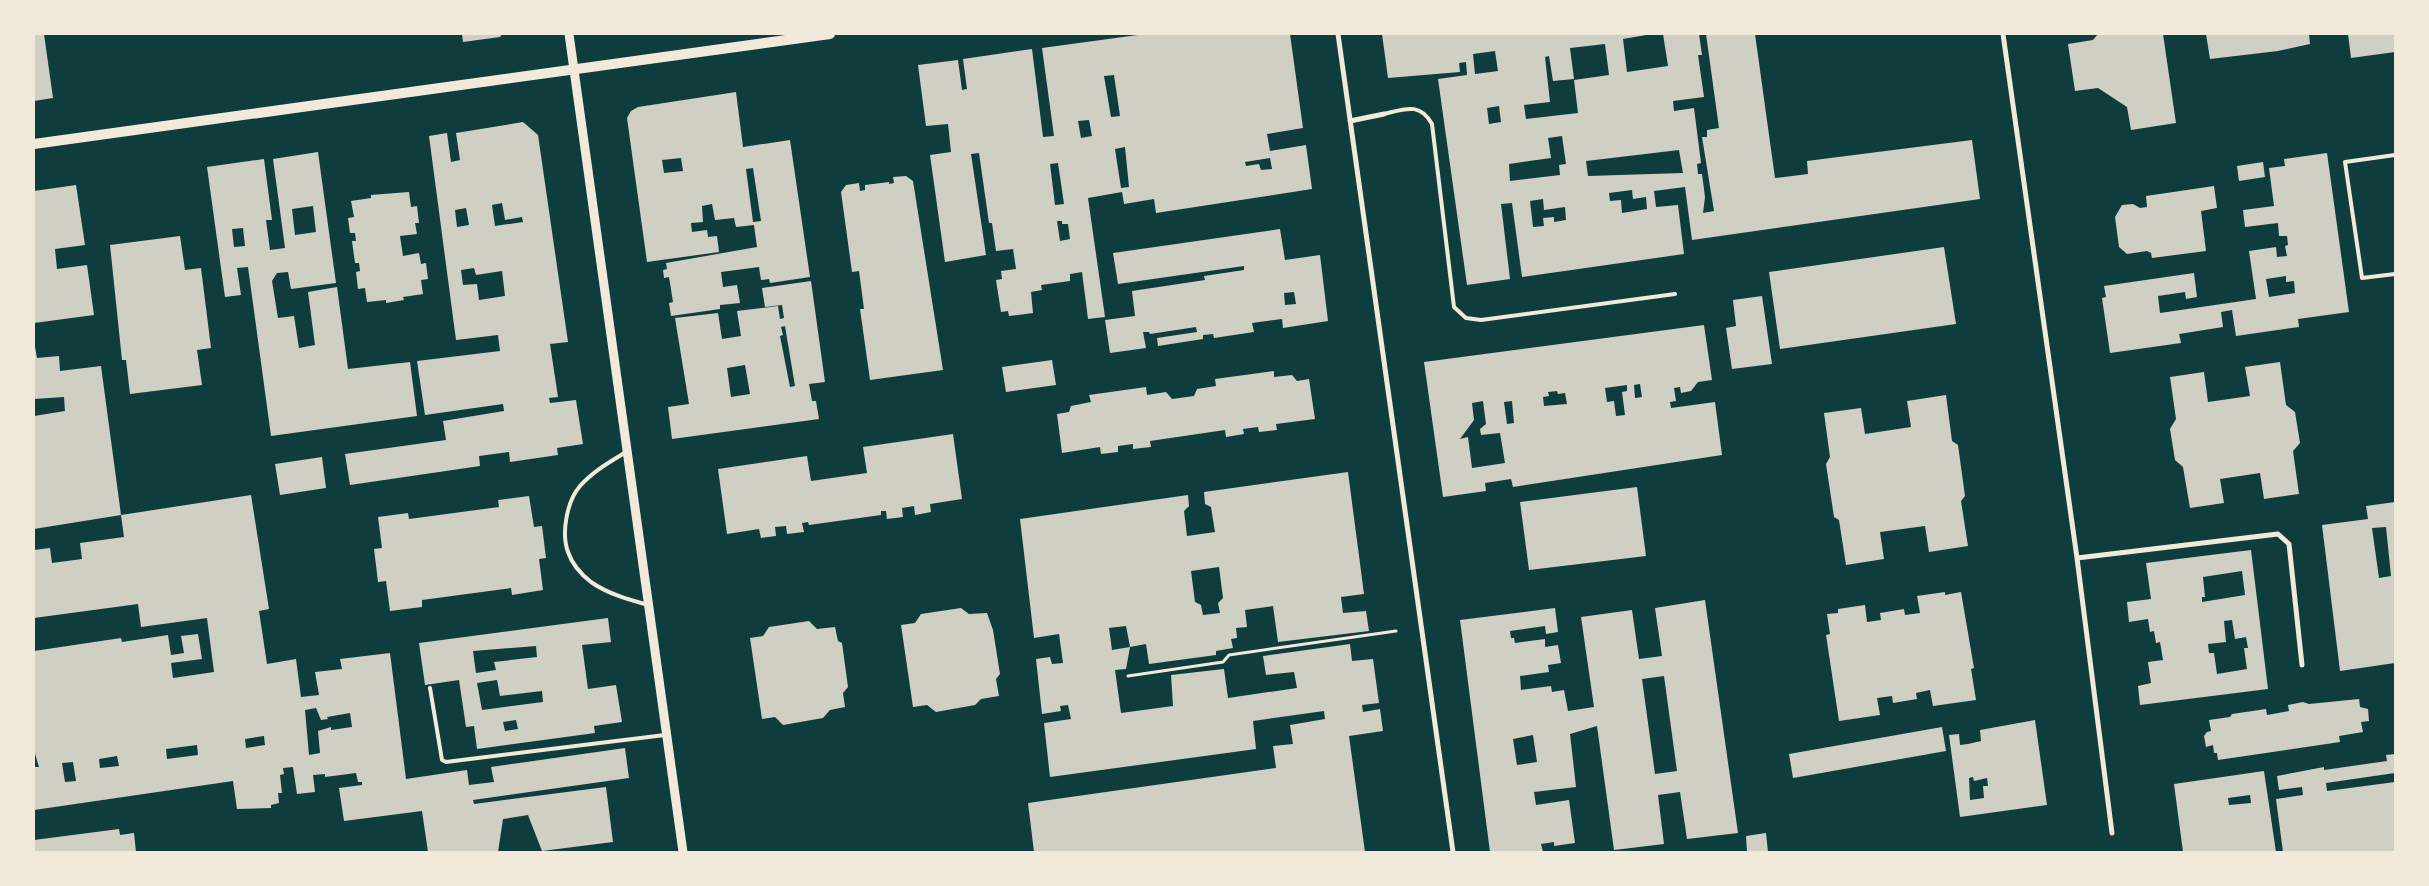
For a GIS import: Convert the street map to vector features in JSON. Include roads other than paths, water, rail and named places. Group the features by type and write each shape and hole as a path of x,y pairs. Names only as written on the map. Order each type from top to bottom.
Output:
{"main road":[{"path":"34,144 830,34"}],"street":[{"path":"569,34 682,852"},
{"path":"1338,34 1453,852"},
{"path":"2002,34 2077,558 2112,833"},
{"path":"1350,121 1384,114"},
{"path":"2077,558 2278,534 2289,544 2302,666"}],"lane":[{"path":"1384,114 1409,108 1421,111 1427,115 1432,124 1454,307 1466,318 1481,320 1675,294"},
{"path":"2395,155 2346,162 2362,278 2395,274"},
{"path":"627,452 596,471 578,488 568,510 565,531 568,552 578,570 592,582 614,594 648,606"},
{"path":"430,688 442,760 446,762 666,734"}]}
